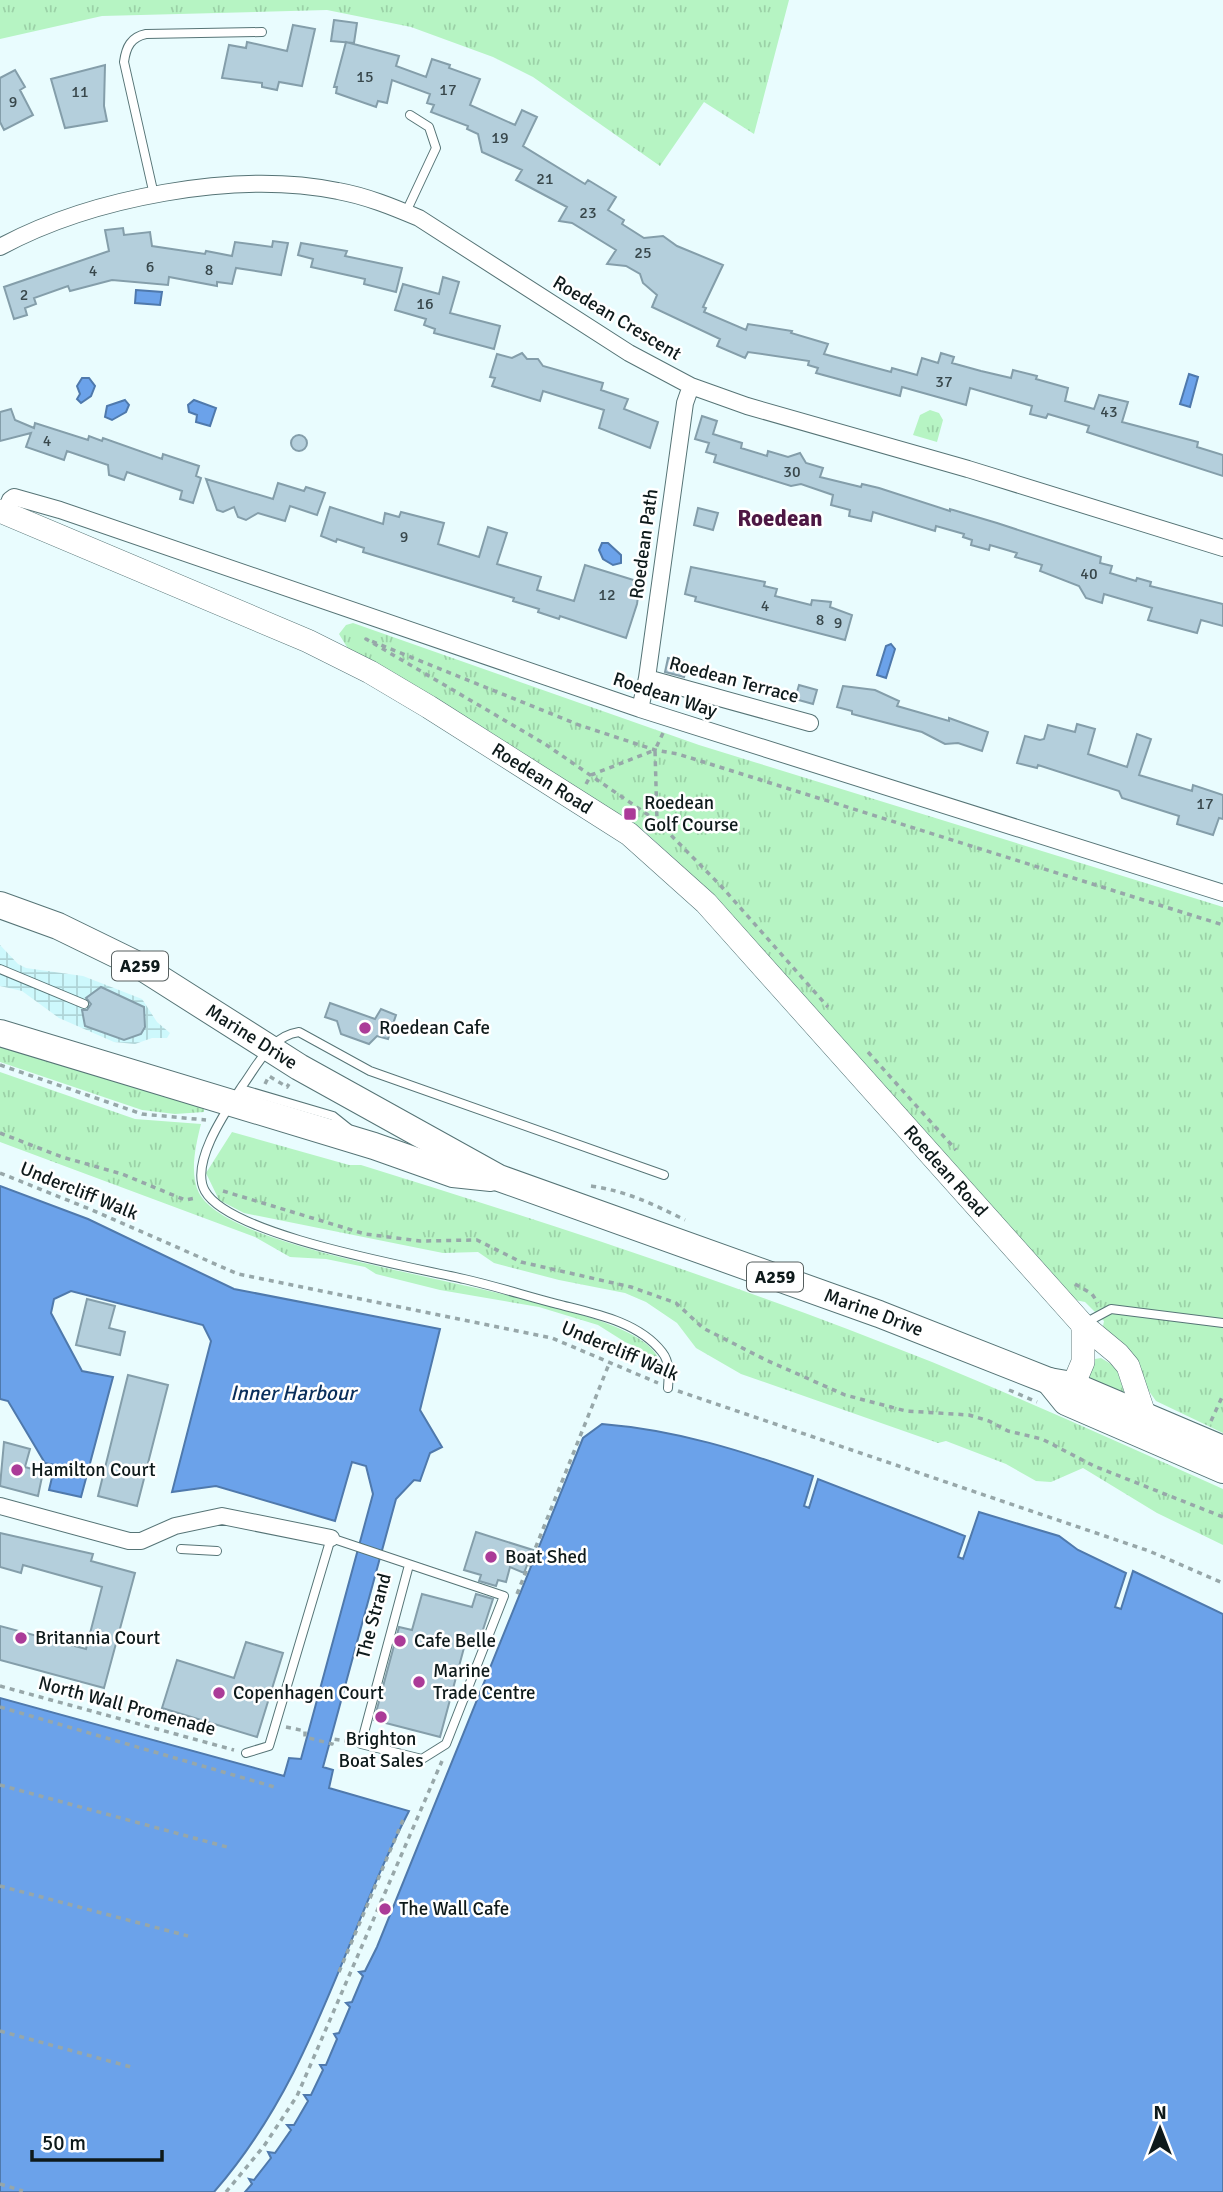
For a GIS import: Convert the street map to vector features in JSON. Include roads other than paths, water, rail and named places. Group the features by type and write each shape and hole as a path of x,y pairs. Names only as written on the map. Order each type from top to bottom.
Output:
{"main road":[{"name":"Roedean Road","path":"3,512 308,641 370,672 577,800 649,850 706,903 1083,1325 1118,1354 1128,1366 1144,1414"},
{"name":"Marine Drive","path":"0,905 58,926 140,966 269,1048 395,1123 461,1155 499,1178 879,1314 1223,1470"},
{"name":"Marine Drive","path":"0,1033 374,1146 453,1174 499,1178"},
{"path":"1058,1394 1085,1350 1083,1325"},
{"name":"Marine Drive","path":"1058,1394 1144,1414 1223,1449"}],"street":[{"name":"Roedean Crescent","path":"0,247 74,214 154,195 249,186 317,187 359,196 406,212 622,349 691,386 747,406 968,469 1223,548"},
{"name":"Roedean Path","path":"640,709 647,678 685,403 691,386"},
{"name":"Roedean Way","path":"3,512 14,498 99,524 670,719 1223,893"},
{"path":"88,548 99,524"},
{"name":"Roedean Terrace","path":"647,678 810,723"},
{"name":"The Strand","path":"0,1506 129,1541 141,1541 175,1526 222,1516 338,1540"}],"lane":[{"path":"154,195 124,62 128,46 135,37 146,34 262,32"},
{"path":"406,212 436,148 429,127 410,115"},
{"path":"1,968 84,1004"},
{"path":"664,1175 370,1071 305,1034 294,1033 269,1048 230,1104 201,1177 205,1192 226,1209 264,1227 313,1244 468,1280 615,1321 635,1331 662,1352 669,1369 668,1388"},
{"path":"1083,1325 1102,1312 1123,1309 1223,1322"},
{"path":"246,1753 269,1746 274,1724 338,1540"},
{"name":"The Strand","path":"338,1540 505,1596 446,1744 422,1759 361,1744 409,1565"},
{"path":"181,1549 217,1551"}],"water":[{"path":"136,290 162,292 160,305 135,303"},
{"path":"1189,374 1198,377 1190,407 1180,404"},
{"path":"82,378 89,378 95,386 91,396 81,403 77,399 80,394 77,386"},
{"path":"125,400 129,405 126,412 112,420 105,417 107,406"},
{"path":"194,400 216,408 210,426 196,422 197,415 189,412 188,405"},
{"path":"602,543 608,543 621,555 621,563 613,565 603,559 599,550"},
{"path":"891,644 895,649 886,678 877,675 886,646"},
{"name":"Inner Harbour","path":"0,1186 88,1219 234,1289 440,1329 420,1410 442,1447 430,1453 420,1481 414,1480 396,1499 323,1767 333,1770 329,1788 409,1811 302,2056 277,2103 248,2148 214,2192 0,2192 0,1698 284,1776 289,1758 301,1759 373,1494 366,1466 352,1462 335,1521 216,1486 172,1492 211,1341 203,1325 71,1291 54,1299 51,1313 82,1371 113,1377 81,1497 49,1490 55,1465 45,1463 8,1401 0,1399"},
{"path":"602,1424 683,1436 813,1476 804,1506 809,1508 818,1479 965,1536 958,1557 963,1559 979,1512 1059,1536 1078,1550 1126,1573 1115,1607 1121,1609 1133,1571 1223,1614 1223,2192 245,2192 252,2184 249,2179 254,2180 271,2158 268,2152 275,2153 291,2130 287,2125 294,2125 308,2101 304,2095 311,2095 323,2070 320,2065 326,2065 337,2039 334,2034 339,2033 350,2007 346,2003 352,2002 363,1976 359,1972 365,1971 377,1947 583,1438"}],"place":[{"name":"Roedean Golf Course","path":"630,814"},
{"name":"Roedean Cafe","path":"365,1028"},
{"name":"Hamilton Court","path":"17,1470"},
{"name":"Boat Shed","path":"491,1557"},
{"name":"Britannia Court","path":"21,1638"},
{"name":"Cafe Belle","path":"400,1641"},
{"name":"Marine Trade Centre","path":"419,1682"},
{"name":"Copenhagen Court","path":"219,1693"},
{"name":"Brighton Boat Sales","path":"381,1717"},
{"name":"The Wall Cafe","path":"385,1909"}],"district":[{"name":"Roedean","path":"780,518"}]}
